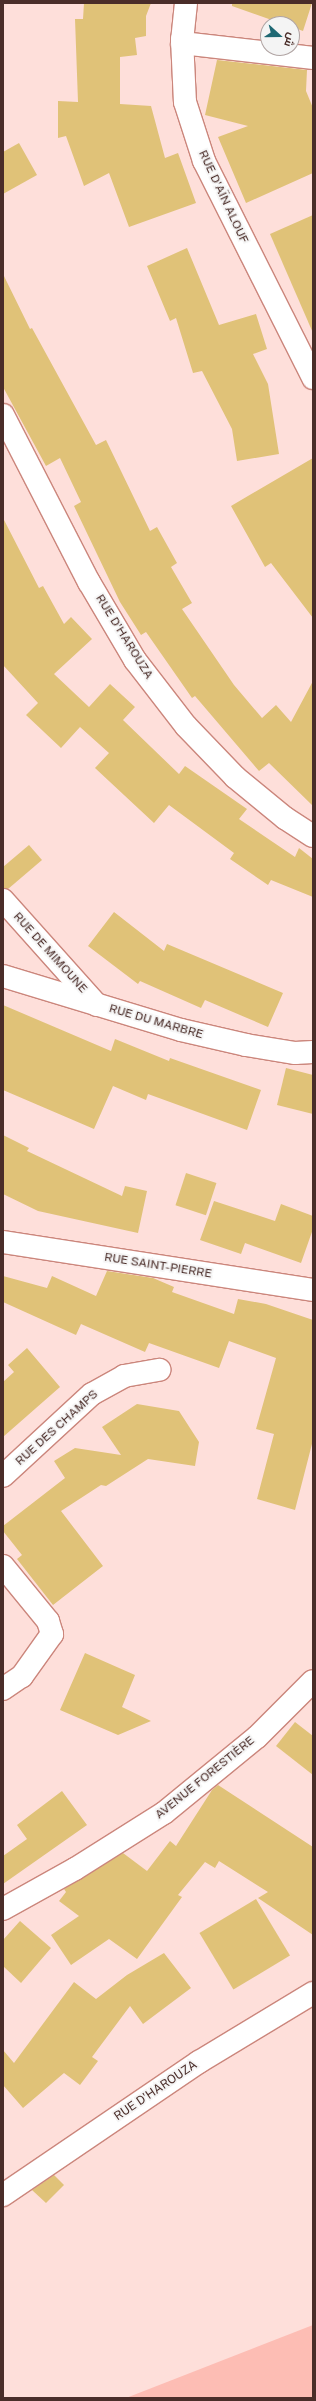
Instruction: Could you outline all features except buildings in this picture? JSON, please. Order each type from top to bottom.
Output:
[{"type":"street","name":"RUE D'AÏN ALOUF","points":[[186,3],[182,43],[185,102],[204,161],[313,378]]},
{"type":"street","points":[[182,43],[313,58]]},
{"type":"street","name":"RUE D'HAROUZA","points":[[3,415],[89,582],[135,660],[186,726],[235,777],[285,818],[313,836]]},
{"type":"street","name":"RUE DE MIMOUNE","points":[[3,900],[98,1006]]},
{"type":"street","name":"RUE DU MARBRE","points":[[3,976],[181,1030],[246,1045],[295,1053],[313,1052]]},
{"type":"street","name":"RUE SAINT-PIERRE","points":[[3,1242],[313,1290]]},
{"type":"street","name":"RUE DES CHAMPS","points":[[3,1476],[92,1394],[124,1376],[159,1370]]},
{"type":"street","points":[[3,1566],[48,1620],[52,1634],[22,1676],[3,1688]]},
{"type":"street","name":"AVENUE FORESTIÈRE","points":[[3,1909],[75,1869],[164,1813],[257,1737],[313,1681]]},
{"type":"street","name":"RUE D'HAROUZA","points":[[3,2194],[199,2062],[313,1993]]},
{"type":"shaded area","points":[[313,2325],[313,2398],[126,2398]]}]
